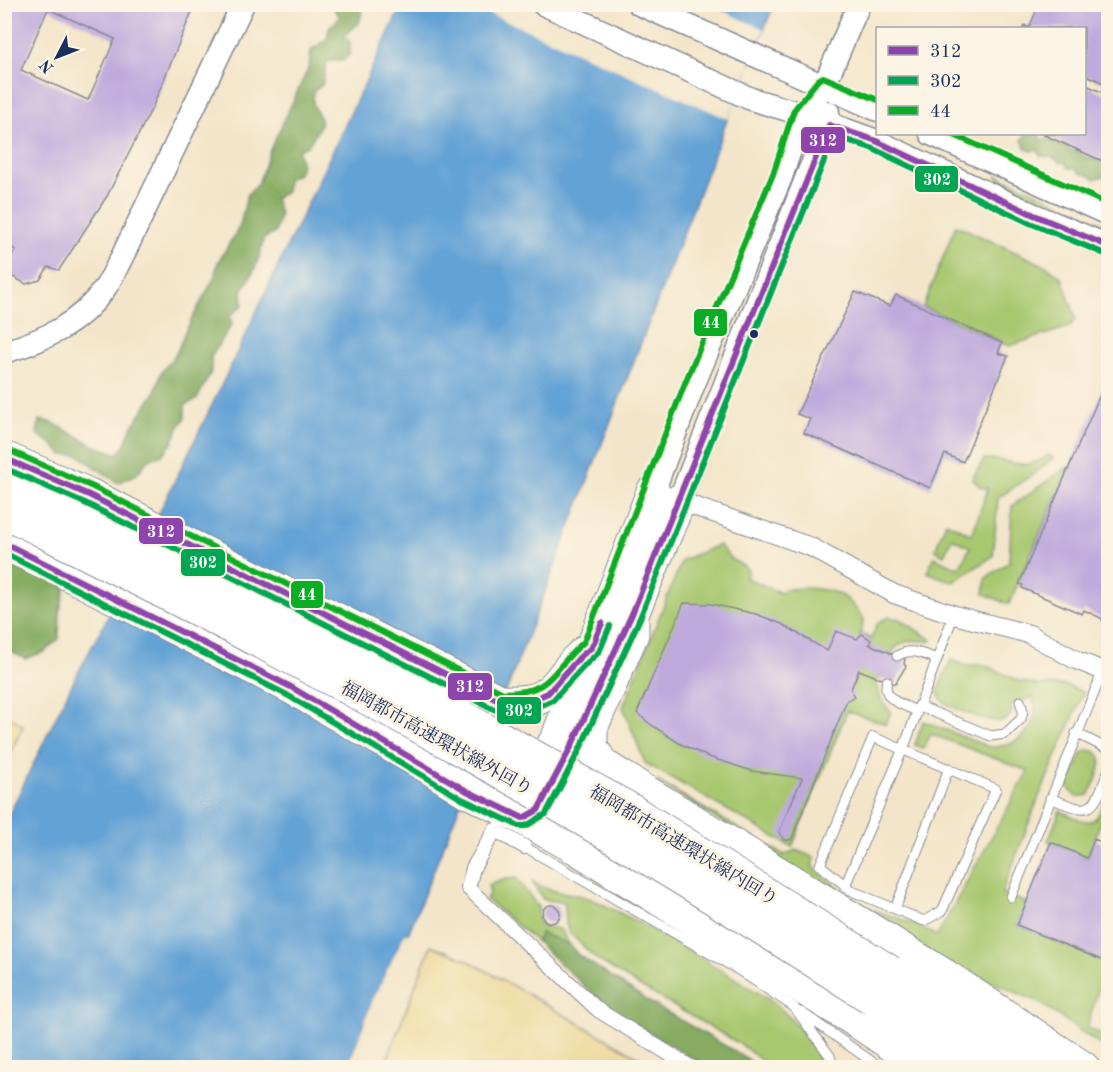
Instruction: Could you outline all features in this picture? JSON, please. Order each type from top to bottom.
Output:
[{"type":"highway","points":[[4,458],[89,495],[501,702],[517,703],[538,699],[559,684],[580,655],[592,647]]},
{"type":"highway","name":"福岡都市高速環状線内回り","points":[[4,479],[270,612],[627,808],[882,985],[1031,1068]]},
{"type":"highway","points":[[524,832],[571,747],[632,614],[666,496]]},
{"type":"highway","points":[[524,832],[522,803],[558,737],[592,647],[666,496]]},
{"type":"highway","name":"福岡都市高速環状線外回り","points":[[4,511],[261,640],[480,760],[683,879],[882,985],[977,1068]]},
{"type":"highway","points":[[14,549],[291,687],[420,762],[524,832],[577,848],[860,1023],[927,1068]]},
{"type":"highway","points":[[632,614],[632,634],[591,728],[591,747],[602,765],[945,976],[1083,1068]]},
{"type":"highway","points":[[945,976],[1014,1005],[1108,1068]]},
{"type":"street","points":[[4,352],[36,343],[63,328],[87,310],[105,288],[243,4]]},
{"type":"street","points":[[543,4],[751,99],[802,114],[874,140],[1108,246]]},
{"type":"street","points":[[639,4],[876,109]]},
{"type":"street","points":[[666,496],[693,386],[781,177],[802,114],[825,86],[859,4]]},
{"type":"street","points":[[666,496],[829,124],[825,86]]},
{"type":"street","points":[[933,135],[1108,214]]},
{"type":"street","points":[[666,496],[811,547],[894,594],[954,615],[1029,634],[1076,660],[1106,672]]},
{"type":"street","points":[[524,832],[495,830],[473,868],[468,888],[598,1010],[692,1068]]},
{"type":"lane","points":[[845,886],[903,748],[954,615]]},
{"type":"lane","points":[[897,656],[904,651],[913,651],[936,659]]},
{"type":"lane","points":[[1011,897],[1076,733],[1106,672]]},
{"type":"lane","points":[[887,681],[888,694],[893,701],[991,736],[1005,734],[1021,719],[1023,711],[1020,701]]},
{"type":"lane","points":[[1076,733],[1108,749]]},
{"type":"lane","points":[[873,737],[903,748],[996,789],[942,911],[924,921],[852,891],[820,865],[873,737]]},
{"type":"lane","points":[[894,909],[949,768]]},
{"type":"lane","points":[[1050,798],[1079,810],[1088,809],[1097,801],[1108,772]]},
{"type":"lane","points":[[524,832],[737,969],[881,1068]]},
{"type":"lane","points":[[794,1007],[830,1056],[833,1068]]},
{"type":"green space","points":[[335,5],[364,5],[359,23],[344,36],[350,42],[350,54],[343,61],[327,61],[322,85],[314,91],[313,97],[313,104],[320,119],[319,127],[308,146],[298,150],[302,165],[297,175],[288,178],[286,191],[275,199],[280,214],[275,233],[263,239],[256,266],[242,290],[243,305],[230,316],[232,324],[211,357],[211,372],[197,399],[185,405],[185,418],[173,442],[162,455],[148,460],[137,474],[118,483],[78,455],[62,455],[53,445],[37,434],[39,420],[53,423],[93,445],[118,454],[125,444],[130,430],[155,392],[161,373],[177,352],[214,278],[218,262],[240,226],[247,195],[258,184],[270,150],[309,67],[311,50],[327,39],[329,28],[340,17],[333,8]]},
{"type":"green space","points":[[1025,135],[1040,135],[1042,140],[1048,138],[1056,145],[1067,146],[1070,151],[1076,150],[1084,156],[1103,162],[1106,168],[1108,162],[1108,183],[1104,176],[1095,179],[1080,173],[1077,169],[1068,168],[1065,162],[1060,163],[1052,157],[1041,156],[1037,150],[1026,149],[1022,140]]},
{"type":"green space","points":[[998,175],[1108,226],[1108,235],[1037,203],[997,178]]},
{"type":"green space","points":[[956,225],[1048,267],[1062,278],[1076,319],[1069,327],[1009,346],[923,307]]},
{"type":"green space","points":[[1049,455],[1053,458],[1038,471],[998,498],[993,556],[953,582],[927,572],[934,557],[959,568],[970,547],[952,538],[944,555],[935,550],[946,522],[972,535],[988,488],[982,488],[972,479],[984,459],[1031,464]]},
{"type":"green space","points":[[1069,467],[1009,604],[984,594],[986,578],[1009,562],[1012,506]]},
{"type":"green space","points":[[719,545],[731,559],[745,567],[748,571],[746,578],[781,593],[785,589],[809,588],[842,595],[864,619],[860,635],[871,639],[878,622],[889,617],[899,619],[932,640],[902,643],[892,651],[884,665],[879,678],[878,690],[891,712],[886,724],[847,711],[792,847],[645,763],[623,707],[682,560]]},
{"type":"green space","points":[[4,557],[66,584],[60,611],[59,639],[44,652],[25,659],[5,648]]},
{"type":"green space","points":[[951,660],[968,666],[982,664],[1020,681],[1038,685],[1064,685],[1084,692],[1038,799],[1002,893],[1026,903],[1017,925],[1106,962],[1087,1028],[1108,1037],[1108,1050],[1037,1001],[932,957],[657,781],[784,855],[796,850],[815,858],[812,866],[857,902],[870,909],[913,923],[937,936],[1028,771],[931,734],[924,748],[915,745],[923,721],[989,747],[1000,746],[1018,740],[1025,734],[1031,726],[1035,708],[1033,697],[1010,705],[1012,712],[1007,719],[997,721],[973,715],[945,703],[937,691]]},
{"type":"green space","points":[[1087,750],[1099,755],[1100,768],[1089,795],[1076,797],[1067,786],[1082,754]]},
{"type":"green space","points":[[1108,793],[1108,803],[1087,858],[1048,841],[1060,811],[1092,821],[1099,813]]},
{"type":"green space","points":[[516,878],[538,907],[540,926],[560,929],[570,945],[541,933],[537,942],[486,899],[490,892],[488,885]]},
{"type":"green space","points":[[531,880],[554,891],[588,898],[619,912],[686,949],[773,1002],[802,1032],[814,1048],[823,1067],[770,1067],[740,1044],[634,983],[595,958],[568,931],[565,903],[543,899]]},
{"type":"green space","points":[[541,933],[570,945],[578,955],[649,1002],[748,1059],[756,1067],[707,1067],[609,1009],[537,942]]},
{"type":"sand","points":[[5,713],[23,726],[5,764]]},
{"type":"sand","points":[[431,945],[467,960],[656,1067],[384,1067]]},
{"type":"water","points":[[402,5],[774,5],[733,105],[471,782],[408,934],[405,933],[373,999],[348,1067],[5,1067],[4,825],[213,403]]},
{"type":"pier","points":[[470,5],[709,5],[764,29],[728,119]]},
{"type":"pier","points":[[405,933],[411,935],[407,937],[376,1001],[351,1068],[348,1067],[373,999]]},
{"type":"building","points":[[4,4],[195,4],[153,106],[107,196],[59,270],[48,267],[40,280],[26,284],[13,277],[9,270],[11,256],[16,250],[8,245],[4,250]],"holes":[[[48,9],[115,39],[88,100],[21,70]]]},
{"type":"building","points":[[1033,4],[1108,4],[1108,13],[1103,24],[1108,27],[1108,85],[1086,75],[1086,27],[1029,27],[1038,7]]},
{"type":"building","points":[[1086,85],[1108,95],[1107,163],[1044,135],[1086,135]]},
{"type":"building","points":[[855,292],[890,306],[896,295],[1002,343],[998,353],[1008,356],[963,462],[945,454],[930,488],[804,433],[810,419],[797,414]]},
{"type":"building","points":[[1108,376],[1108,625],[1105,626],[1101,618],[1084,610],[1082,614],[1022,588],[1023,585],[1019,584]]},
{"type":"building","points":[[684,603],[711,604],[756,614],[782,624],[827,651],[836,631],[857,639],[862,634],[871,640],[869,644],[905,659],[906,666],[895,684],[859,670],[851,689],[855,697],[847,700],[792,838],[789,840],[784,840],[779,832],[802,778],[752,771],[706,756],[679,743],[637,713]]},
{"type":"building","points":[[1094,839],[1108,845],[1102,863],[1108,866],[1108,956],[1106,962],[1017,925],[1051,842],[1087,858]]},
{"type":"building","points":[[551,905],[557,908],[560,914],[557,920],[551,923],[545,920],[542,914],[545,908]]},
{"type":"transit line","name":"44","points":[[8,450],[93,487],[503,693],[533,689],[550,678],[584,642],[685,383],[773,174],[794,110],[823,77],[876,99]]},
{"type":"transit line","name":"312","points":[[4,543],[291,687],[467,791],[523,818],[538,810],[571,747],[632,614],[829,125],[874,140],[1034,215],[1108,246]]},
{"type":"transit line","name":"44","points":[[954,135],[1108,204]]},
{"type":"transit line","name":"302","points":[[4,553],[287,695],[462,799],[519,826],[526,826],[546,814],[579,751],[640,618],[834,136],[871,148],[1030,223],[1105,254]]},
{"type":"transit line","name":"312","points":[[4,458],[89,495],[501,702],[530,701],[548,693],[592,647],[602,623]]},
{"type":"transit line","name":"302","points":[[4,468],[85,503],[498,711],[531,710],[553,700],[599,652],[610,626]]}]
